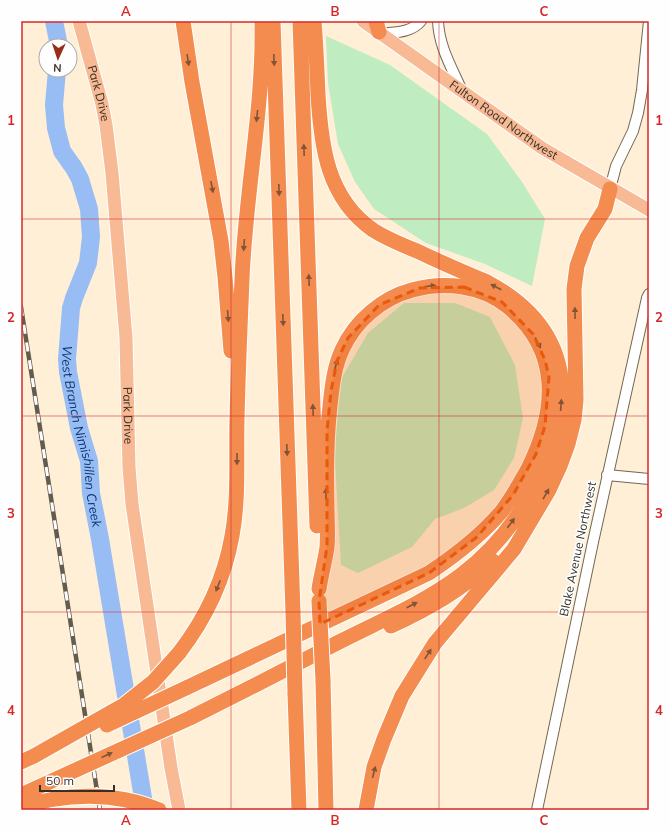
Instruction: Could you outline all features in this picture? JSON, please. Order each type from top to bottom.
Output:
[{"type":"highway","points":[[183,21],[194,97],[221,241],[237,420]]},
{"type":"highway","points":[[28,759],[124,705],[153,682],[179,654],[194,633],[204,616],[221,578],[232,536],[235,507],[242,278],[258,105],[262,21]]},
{"type":"highway","points":[[273,21],[299,810]]},
{"type":"highway","points":[[309,22],[319,595],[323,680],[326,810]]},
{"type":"highway","points":[[21,795],[190,718],[435,592],[461,575],[475,563],[507,530],[533,492],[545,466],[556,436],[560,416],[562,391],[557,359],[546,335],[538,322],[524,307],[503,290],[381,235],[355,215],[345,202],[331,176],[323,147],[309,22]]},
{"type":"highway","points":[[366,810],[374,767],[402,696],[436,643],[514,549],[549,490],[560,466],[568,444],[574,420],[576,400],[574,289],[576,271],[582,250],[587,238],[604,209],[610,189]]},
{"type":"highway","points":[[28,759],[98,729],[429,573],[466,547],[487,527],[502,510],[521,482],[536,454],[545,426],[550,398],[549,377],[540,346],[521,319],[502,302],[479,291],[449,285],[434,285],[406,291],[379,305],[367,315],[348,338],[337,361],[331,391],[327,431],[327,546],[319,595]]},
{"type":"highway","points":[[240,693],[374,634],[440,602],[477,576],[494,561],[529,523]]},
{"type":"highway","points":[[21,808],[54,799],[92,796],[124,800],[159,810]]},
{"type":"main road","name":"Park Drive","points":[[79,21],[102,104],[112,173],[126,338],[129,467],[132,504],[179,810]]},
{"type":"main road","name":"Fulton Road Northwest","points":[[363,21],[379,29],[542,148],[610,189],[649,210]]},
{"type":"street","points":[[379,29],[408,30],[416,26],[421,21]]},
{"type":"street","points":[[438,21],[442,50],[462,91]]},
{"type":"street","points":[[610,189],[616,166],[633,131],[638,113],[642,90],[649,21]]},
{"type":"street","name":"Blake Avenue Northwest","points":[[537,810],[607,475],[649,294]]},
{"type":"street","points":[[607,475],[649,479]]},
{"type":"highlighted area","points":[[464,287],[502,302],[533,334],[545,360],[549,377],[545,426],[536,454],[513,495],[477,537],[429,573],[320,624],[319,601],[327,546],[327,431],[331,391],[337,361],[348,338],[379,305],[420,288]]},
{"type":"green space","points":[[326,36],[390,65],[487,134],[522,182],[545,219],[532,286],[485,264],[426,243],[374,209],[355,182],[338,144],[328,83]]},
{"type":"green space","points":[[404,303],[455,303],[490,317],[515,365],[523,418],[514,458],[494,490],[464,508],[435,519],[412,547],[358,573],[341,565],[333,427],[341,379],[368,333]]},
{"type":"waterway","name":"West Branch Nimishillen Creek","points":[[54,21],[57,38]]},
{"type":"waterway","name":"West Branch Nimishillen Creek","points":[[56,78],[54,105],[56,128],[62,151],[80,179],[89,209],[91,237],[88,263],[71,308],[67,359],[68,372],[79,428],[89,461],[91,493],[145,810]]},
{"type":"railway","points":[[21,307],[100,810]]}]
